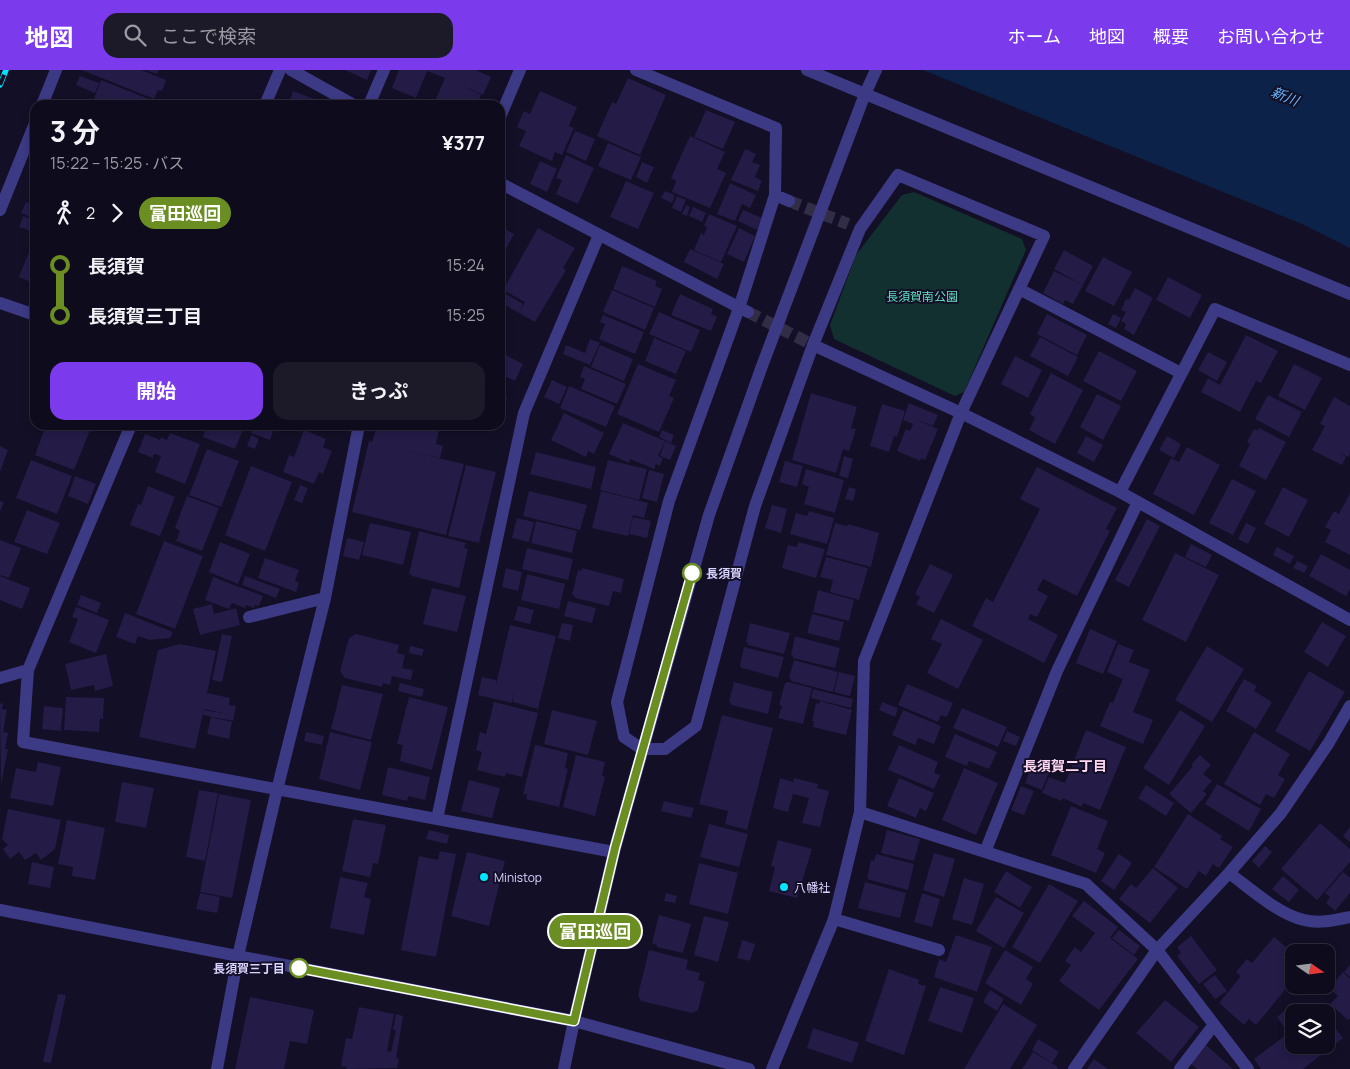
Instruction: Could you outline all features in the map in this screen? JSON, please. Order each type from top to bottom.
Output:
[{"type":"street","points":[[44,100],[56,70]]},
{"type":"street","points":[[267,100],[280,70]]},
{"type":"street","points":[[291,70],[345,100]]},
{"type":"street","points":[[371,100],[384,70]]},
{"type":"street","points":[[505,106],[520,70]]},
{"type":"street","points":[[636,70],[776,128],[776,195],[744,310],[669,501],[617,702],[624,737],[642,749],[665,749],[696,726],[755,506],[854,227],[898,175],[1044,236],[962,413],[864,661],[860,812],[834,919],[772,1069]]},
{"type":"street","points":[[807,70],[868,89],[1350,294]]},
{"type":"street","points":[[564,1069],[614,852],[709,515],[765,357],[876,70]]},
{"type":"street","points":[[0,210],[30,135]]},
{"type":"street","points":[[505,186],[744,310]]},
{"type":"street","points":[[776,195],[789,201]]},
{"type":"street","points":[[437,820],[524,413],[599,236]]},
{"type":"street","points":[[1019,289],[1182,373]]},
{"type":"street","points":[[0,303],[30,313]]},
{"type":"street","points":[[1120,492],[1215,309],[1350,365]]},
{"type":"street","points":[[813,345],[962,413],[1120,492],[1350,620]]},
{"type":"street","points":[[129,430],[28,670],[23,742],[614,852]]},
{"type":"street","points":[[217,1069],[238,956],[325,598],[354,430]]},
{"type":"street","points":[[985,852],[1057,671],[1138,502]]},
{"type":"street","points":[[249,617],[325,598]]},
{"type":"street","points":[[0,678],[28,670]]},
{"type":"street","points":[[1074,1069],[1156,950],[1229,874],[1281,813],[1328,744],[1350,706]]},
{"type":"street","points":[[860,812],[1086,884],[1156,950],[1248,1069]]},
{"type":"street","points":[[1229,874],[1281,910],[1304,920],[1332,921],[1350,917]]},
{"type":"street","points":[[0,910],[574,1021],[749,1069]]},
{"type":"street","points":[[834,919],[939,950]]},
{"type":"street","points":[[1180,1069],[1213,1026]]},
{"type":"green space","name":"長須賀南公園","points":[[914,192],[1022,239],[1026,250],[964,392],[955,396],[834,339],[830,325],[856,255],[902,195]]},
{"type":"water","name":"新川","points":[[923,70],[1350,70],[1350,248],[1302,224]]},
{"type":"building","points":[[82,70],[141,70],[166,80],[162,91],[158,90],[154,99]]},
{"type":"building","points":[[146,70],[159,70],[157,74]]},
{"type":"building","points":[[345,70],[371,70],[367,80]]},
{"type":"building","points":[[399,70],[476,70],[491,77],[483,95],[460,85],[481,95],[478,100],[435,100],[445,78],[427,71],[416,98],[392,88]]},
{"type":"building","points":[[80,76],[99,83],[95,93],[76,85]]},
{"type":"building","points":[[628,78],[666,95],[640,155],[597,136],[612,102],[616,104]]},
{"type":"building","points":[[101,80],[151,100],[93,100]]},
{"type":"building","points":[[293,91],[317,100],[290,100]]},
{"type":"building","points":[[540,91],[577,107],[569,126],[574,128],[562,155],[555,152],[552,161],[519,146],[526,131],[517,127],[524,111],[530,114]]},
{"type":"building","points":[[706,110],[735,122],[723,149],[694,137]]},
{"type":"building","points":[[575,131],[595,139],[586,161],[566,152]]},
{"type":"building","points":[[690,136],[725,152],[717,169],[726,173],[710,208],[672,192],[676,181],[671,178]]},
{"type":"building","points":[[608,143],[641,157],[631,180],[598,166]]},
{"type":"building","points":[[745,149],[756,154],[752,162],[760,165],[755,177],[762,181],[758,191],[731,180]]},
{"type":"building","points":[[566,155],[594,168],[578,204],[556,194],[562,180],[556,178]]},
{"type":"building","points":[[540,161],[557,169],[547,192],[530,184]]},
{"type":"building","points":[[642,162],[654,167],[647,183],[636,177]]},
{"type":"building","points":[[626,181],[654,193],[638,229],[610,217]]},
{"type":"building","points":[[730,183],[756,195],[750,208],[742,204],[735,221],[717,214]]},
{"type":"building","points":[[665,191],[675,195],[672,203],[661,198]]},
{"type":"building","points":[[677,196],[686,200],[681,212],[672,208]]},
{"type":"building","points":[[26,202],[30,204],[30,217],[21,213]]},
{"type":"building","points":[[686,205],[690,207],[687,216],[682,214]]},
{"type":"building","points":[[693,207],[706,213],[702,222],[689,216]]},
{"type":"building","points":[[743,210],[762,218],[757,230],[738,221]]},
{"type":"building","points":[[709,214],[737,226],[721,262],[694,250],[701,233],[704,235],[707,227],[704,226]]},
{"type":"building","points":[[23,216],[30,219],[30,231],[19,227]]},
{"type":"building","points":[[538,228],[575,248],[563,268],[566,270],[535,322],[519,313],[525,302],[505,291],[505,286]]},
{"type":"building","points":[[739,228],[755,236],[744,262],[727,254]]},
{"type":"building","points":[[505,229],[514,234],[505,251]]},
{"type":"building","points":[[30,249],[30,282],[19,277]]},
{"type":"building","points":[[690,249],[724,264],[717,279],[684,262]]},
{"type":"building","points":[[1064,250],[1093,266],[1083,285],[1054,269]]},
{"type":"building","points":[[1103,257],[1132,272],[1114,306],[1085,291]]},
{"type":"building","points":[[622,266],[657,281],[655,286],[662,289],[655,307],[613,289]]},
{"type":"building","points":[[1054,271],[1083,285],[1073,304],[1065,300],[1063,304],[1043,293]]},
{"type":"building","points":[[1168,277],[1202,295],[1190,318],[1156,300]]},
{"type":"building","points":[[1135,288],[1153,298],[1134,335],[1124,329],[1126,324],[1121,321],[1126,312],[1121,310],[1126,299],[1129,300]]},
{"type":"building","points":[[612,290],[654,308],[645,330],[603,312]]},
{"type":"building","points":[[505,294],[523,304],[519,313],[505,305]]},
{"type":"building","points":[[680,294],[713,309],[711,314],[717,317],[711,331],[671,315]]},
{"type":"building","points":[[659,312],[700,330],[691,352],[649,334]]},
{"type":"building","points":[[1047,314],[1087,335],[1077,355],[1037,334]]},
{"type":"building","points":[[1113,314],[1121,318],[1116,328],[1108,324]]},
{"type":"building","points":[[603,315],[644,332],[635,354],[599,339],[605,324],[600,322]]},
{"type":"building","points":[[1246,335],[1278,351],[1261,383],[1256,381],[1240,412],[1201,392],[1208,378],[1220,385]]},
{"type":"building","points":[[1040,337],[1078,357],[1068,376],[1030,356]]},
{"type":"building","points":[[654,338],[686,351],[676,374],[645,361]]},
{"type":"building","points":[[590,339],[600,343],[590,365],[563,354],[566,345],[585,353]]},
{"type":"building","points":[[600,345],[633,359],[624,381],[591,367]]},
{"type":"building","points":[[1099,351],[1137,371],[1121,401],[1083,381]]},
{"type":"building","points":[[1208,352],[1227,362],[1217,381],[1198,370]]},
{"type":"building","points":[[505,355],[523,364],[515,381],[505,376]]},
{"type":"building","points":[[1015,356],[1042,370],[1028,398],[1001,384]]},
{"type":"building","points":[[638,364],[676,380],[669,396],[674,398],[659,432],[617,414]]},
{"type":"building","points":[[1294,364],[1322,378],[1305,410],[1278,396]]},
{"type":"building","points":[[584,366],[626,384],[617,404],[581,389],[585,379],[580,377]]},
{"type":"building","points":[[1051,373],[1083,390],[1055,444],[1029,430],[1035,418],[1030,414]]},
{"type":"building","points":[[552,380],[567,387],[559,404],[544,397]]},
{"type":"building","points":[[569,386],[615,406],[606,427],[560,408]]},
{"type":"building","points":[[811,393],[857,407],[851,428],[856,429],[849,451],[843,449],[836,473],[792,460]]},
{"type":"building","points":[[1097,394],[1121,406],[1103,440],[1080,427]]},
{"type":"building","points":[[1268,395],[1302,412],[1289,437],[1255,419]]},
{"type":"building","points":[[1334,397],[1350,406],[1350,454],[1348,457],[1339,452],[1346,457],[1342,465],[1312,450],[1325,426],[1320,424]]},
{"type":"building","points":[[909,403],[938,415],[933,426],[914,419],[938,429],[925,460],[921,458],[920,461],[897,451],[906,429],[910,431],[913,424],[903,420]]},
{"type":"building","points":[[882,404],[905,411],[897,437],[894,436],[889,452],[870,446]]},
{"type":"building","points":[[564,413],[604,433],[594,454],[588,451],[586,457],[551,440]]},
{"type":"building","points":[[623,423],[665,441],[658,456],[663,458],[660,466],[656,464],[654,469],[630,459],[629,463],[609,454]]},
{"type":"building","points":[[1259,428],[1286,442],[1266,480],[1239,466],[1250,444],[1247,442],[1254,429],[1257,431]]},
{"type":"building","points":[[44,430],[90,430],[74,470],[35,455]]},
{"type":"building","points":[[205,430],[243,430],[235,449],[203,437]]},
{"type":"building","points":[[252,430],[273,430],[270,440],[251,433]]},
{"type":"building","points":[[304,430],[326,439],[323,447],[332,451],[323,474],[319,472],[314,484],[283,472],[289,455],[294,457]]},
{"type":"building","points":[[376,430],[439,430],[436,444],[443,446],[440,458],[408,451],[464,464],[446,535],[352,512],[369,441],[372,442]]},
{"type":"building","points":[[662,430],[674,435],[671,443],[659,437]]},
{"type":"building","points":[[170,433],[200,444],[185,484],[155,472],[161,456],[154,454],[153,458],[138,452],[145,434],[160,440],[161,437],[167,440]]},
{"type":"building","points":[[251,435],[259,439],[255,449],[247,446]]},
{"type":"building","points":[[1086,436],[1103,445],[1094,462],[1077,453]]},
{"type":"building","points":[[1167,436],[1181,444],[1174,458],[1159,450]]},
{"type":"building","points":[[665,441],[676,446],[670,460],[660,456]]},
{"type":"building","points":[[0,446],[8,450],[0,472]]},
{"type":"building","points":[[1187,447],[1220,465],[1194,515],[1153,494],[1171,458],[1179,462]]},
{"type":"building","points":[[207,449],[239,461],[221,507],[189,495]]},
{"type":"building","points":[[536,452],[596,467],[591,489],[530,474]]},
{"type":"building","points":[[844,456],[853,459],[848,478],[839,476]]},
{"type":"building","points":[[31,460],[72,476],[57,514],[16,498]]},
{"type":"building","points":[[608,460],[647,469],[639,500],[600,490]]},
{"type":"building","points":[[785,461],[803,466],[797,487],[779,482]]},
{"type":"building","points":[[466,465],[496,472],[479,543],[448,536]]},
{"type":"building","points":[[251,466],[292,482],[265,551],[225,535]]},
{"type":"building","points":[[1037,467],[1117,508],[1106,529],[1110,531],[1077,596],[1043,579],[1037,590],[1048,596],[1037,617],[1030,614],[1028,619],[1058,635],[1044,663],[972,626],[986,598],[993,602],[1040,509],[1020,499]]},
{"type":"building","points":[[806,469],[844,480],[835,513],[804,504],[809,487],[802,484]]},
{"type":"building","points":[[649,470],[664,474],[657,502],[642,498]]},
{"type":"building","points":[[75,476],[96,484],[88,504],[68,496]]},
{"type":"building","points":[[1232,479],[1256,491],[1233,535],[1209,523]]},
{"type":"building","points":[[300,485],[308,488],[302,503],[294,500]]},
{"type":"building","points":[[148,486],[175,497],[160,536],[130,525],[138,504],[141,505]]},
{"type":"building","points":[[849,487],[856,489],[853,501],[845,499]]},
{"type":"building","points":[[1283,487],[1308,500],[1289,537],[1264,524]]},
{"type":"building","points":[[529,491],[587,505],[580,530],[523,516]]},
{"type":"building","points":[[601,491],[648,503],[644,518],[633,515],[628,536],[592,528]]},
{"type":"building","points":[[1350,493],[1350,555],[1325,542],[1331,530],[1325,527],[1334,511],[1339,514]]},
{"type":"building","points":[[187,496],[219,508],[202,551],[176,541],[180,531],[175,528]]},
{"type":"building","points":[[0,501],[4,502],[0,512]]},
{"type":"building","points":[[772,505],[787,509],[781,533],[765,528]]},
{"type":"building","points":[[27,510],[60,523],[47,554],[14,542]]},
{"type":"building","points":[[809,511],[834,518],[827,544],[790,534],[796,513],[807,516]]},
{"type":"building","points":[[633,517],[651,521],[647,538],[629,534]]},
{"type":"building","points":[[517,518],[534,522],[529,542],[512,538]]},
{"type":"building","points":[[1147,519],[1160,526],[1129,587],[1115,580]]},
{"type":"building","points":[[536,521],[577,531],[572,553],[531,543]]},
{"type":"building","points":[[370,523],[411,532],[403,565],[362,555]]},
{"type":"building","points":[[835,523],[847,526],[848,524],[879,533],[871,567],[826,555]]},
{"type":"building","points":[[1246,523],[1256,528],[1248,544],[1238,539]]},
{"type":"building","points":[[419,531],[466,543],[464,548],[468,549],[459,588],[409,574]]},
{"type":"building","points":[[347,538],[364,542],[359,560],[343,556]]},
{"type":"building","points":[[0,540],[21,548],[9,578],[0,575]]},
{"type":"building","points":[[164,541],[203,556],[175,629],[136,614]]},
{"type":"building","points":[[220,542],[250,554],[238,584],[209,572]]},
{"type":"building","points":[[798,542],[825,549],[816,578],[782,568],[788,545],[797,547]]},
{"type":"building","points":[[1191,544],[1212,555],[1206,567],[1185,557]]},
{"type":"building","points":[[1277,547],[1294,556],[1290,564],[1273,555]]},
{"type":"building","points":[[527,548],[573,559],[568,580],[522,569]]},
{"type":"building","points":[[1175,553],[1219,575],[1186,642],[1142,620]]},
{"type":"building","points":[[1321,554],[1350,570],[1350,589],[1346,596],[1309,576]]},
{"type":"building","points":[[826,557],[868,568],[859,600],[830,592],[833,580],[820,577]]},
{"type":"building","points":[[265,558],[299,570],[295,581],[299,583],[296,592],[258,578]]},
{"type":"building","points":[[1297,561],[1308,566],[1304,573],[1293,568]]},
{"type":"building","points":[[930,564],[953,575],[934,613],[916,604],[920,597],[915,594]]},
{"type":"building","points":[[506,568],[522,572],[518,591],[502,587]]},
{"type":"building","points":[[582,568],[624,579],[621,593],[613,591],[609,606],[575,598],[572,595],[578,570],[581,571]]},
{"type":"building","points":[[527,574],[565,584],[559,609],[521,600]]},
{"type":"building","points":[[0,576],[30,588],[22,609],[0,600]]},
{"type":"building","points":[[245,576],[280,589],[276,598],[242,585]]},
{"type":"building","points":[[213,577],[263,596],[259,606],[255,605],[254,608],[246,605],[245,608],[232,603],[229,609],[205,600]]},
{"type":"building","points":[[432,588],[466,596],[457,632],[423,624]]},
{"type":"building","points":[[818,590],[854,600],[849,621],[813,612]]},
{"type":"building","points":[[81,595],[101,603],[97,613],[77,605]]},
{"type":"building","points":[[568,601],[596,608],[592,623],[564,616]]},
{"type":"building","points":[[212,604],[214,614],[236,608],[240,625],[200,635],[193,609]]},
{"type":"building","points":[[518,606],[534,610],[530,624],[514,620]]},
{"type":"building","points":[[76,607],[109,620],[96,653],[69,642],[78,619],[72,617]]},
{"type":"building","points":[[125,613],[173,632],[170,638],[150,640],[138,636],[135,644],[116,637]]},
{"type":"building","points":[[812,614],[844,622],[839,641],[807,633]]},
{"type":"building","points":[[941,619],[983,640],[958,689],[927,673],[942,644],[931,639]]},
{"type":"building","points":[[1322,622],[1346,636],[1328,667],[1304,652]]},
{"type":"building","points":[[562,623],[573,625],[570,641],[558,638]]},
{"type":"building","points":[[750,623],[790,633],[784,654],[748,645],[746,642]]},
{"type":"building","points":[[510,625],[556,636],[538,709],[513,702],[514,691],[512,703],[478,695],[482,677],[496,680],[496,684]]},
{"type":"building","points":[[1090,629],[1117,641],[1103,674],[1076,663]]},
{"type":"building","points":[[222,634],[232,636],[222,682],[212,680]]},
{"type":"building","points":[[356,634],[399,645],[397,653],[405,655],[402,668],[413,670],[411,680],[392,676],[390,685],[383,683],[382,687],[345,678],[340,671],[349,638]]},
{"type":"building","points":[[795,637],[840,648],[835,668],[793,658],[791,655]]},
{"type":"building","points":[[180,644],[216,651],[207,693],[230,698],[229,705],[236,706],[233,721],[203,715],[204,710],[228,714],[204,709],[195,749],[139,737],[158,650]]},
{"type":"building","points":[[1118,644],[1134,650],[1129,662],[1150,670],[1133,712],[1153,720],[1143,744],[1100,726],[1110,702],[1113,703],[1127,668],[1122,679],[1107,672]]},
{"type":"building","points":[[410,646],[424,649],[422,656],[409,653]]},
{"type":"building","points":[[1207,646],[1244,669],[1212,722],[1175,700]]},
{"type":"building","points":[[744,647],[784,657],[778,678],[742,668],[740,666]]},
{"type":"building","points":[[106,654],[113,686],[95,691],[94,685],[71,690],[65,664]]},
{"type":"building","points":[[794,660],[838,672],[833,692],[791,681],[789,678]]},
{"type":"building","points":[[1309,671],[1345,692],[1310,751],[1275,731]]},
{"type":"building","points":[[839,672],[855,676],[850,696],[834,692]]},
{"type":"building","points":[[1244,679],[1257,686],[1254,691],[1272,702],[1256,729],[1226,711]]},
{"type":"building","points":[[734,682],[773,692],[768,714],[731,705],[729,702]]},
{"type":"building","points":[[788,682],[812,688],[803,724],[778,718],[782,706],[779,705],[785,683]]},
{"type":"building","points":[[400,683],[424,689],[422,697],[398,691]]},
{"type":"building","points":[[907,684],[953,703],[947,717],[941,715],[938,722],[898,705]]},
{"type":"building","points":[[342,685],[383,694],[371,740],[331,729]]},
{"type":"building","points":[[813,689],[853,699],[851,708],[811,698]]},
{"type":"building","points":[[66,697],[104,698],[103,719],[100,719],[99,732],[64,730]]},
{"type":"building","points":[[409,697],[448,707],[432,770],[400,761],[403,745],[397,744]]},
{"type":"building","points":[[820,701],[852,710],[846,735],[813,727],[814,721],[812,721],[816,703],[819,704]]},
{"type":"building","points":[[494,702],[538,713],[522,777],[506,773],[505,777],[477,770],[482,752],[476,750],[480,732],[486,734]]},
{"type":"building","points":[[882,702],[898,708],[895,717],[879,710]]},
{"type":"building","points":[[0,703],[3,704],[2,709],[7,710],[3,732],[8,733],[5,749],[8,749],[1,785]]},
{"type":"building","points":[[44,706],[63,708],[61,731],[42,729]]},
{"type":"building","points":[[962,708],[1007,727],[998,747],[953,728]]},
{"type":"building","points":[[552,710],[597,721],[588,755],[544,744]]},
{"type":"building","points":[[903,710],[941,726],[934,744],[918,738],[915,745],[892,735]]},
{"type":"building","points":[[1180,710],[1205,726],[1169,785],[1143,768]]},
{"type":"building","points":[[722,715],[773,728],[747,830],[725,824],[728,811],[699,804]]},
{"type":"building","points":[[211,717],[232,722],[229,739],[207,734]]},
{"type":"building","points":[[1086,730],[1126,747],[1100,810],[1083,803],[1082,807],[1063,798],[1062,801],[1042,793],[1049,777],[1065,783]]},
{"type":"building","points":[[1007,731],[1020,737],[1016,746],[1003,741]]},
{"type":"building","points":[[306,732],[324,736],[322,745],[304,741]]},
{"type":"building","points":[[330,732],[372,742],[360,790],[319,779]]},
{"type":"building","points":[[1254,732],[1290,754],[1278,775],[1285,779],[1274,798],[1266,794],[1260,805],[1224,784]]},
{"type":"building","points":[[955,734],[997,752],[989,769],[969,761],[967,766],[945,757]]},
{"type":"building","points":[[535,745],[568,753],[565,768],[568,769],[559,807],[526,799],[527,794],[523,794]]},
{"type":"building","points":[[899,745],[938,762],[934,773],[940,775],[934,789],[888,770]]},
{"type":"building","points":[[576,755],[605,762],[602,776],[605,777],[595,816],[563,807]]},
{"type":"building","points":[[1200,755],[1211,765],[1203,774],[1212,781],[1203,791],[1207,794],[1191,813],[1169,794]]},
{"type":"building","points":[[38,762],[61,767],[53,806],[10,798],[16,768],[36,772]]},
{"type":"building","points":[[1033,763],[1050,770],[1042,790],[1025,783]]},
{"type":"building","points":[[388,767],[430,777],[425,800],[408,796],[407,801],[382,795]]},
{"type":"building","points":[[964,768],[998,783],[976,835],[942,820]]},
{"type":"building","points":[[780,778],[793,782],[794,778],[818,784],[817,788],[829,791],[820,827],[802,823],[809,798],[793,794],[788,812],[773,808]]},
{"type":"building","points":[[899,778],[934,793],[926,811],[920,808],[916,818],[887,806]]},
{"type":"building","points":[[469,780],[500,788],[492,818],[461,811]]},
{"type":"building","points":[[122,782],[154,788],[146,828],[115,822]]},
{"type":"building","points":[[1217,784],[1261,809],[1249,831],[1205,804]]},
{"type":"building","points":[[1146,785],[1174,803],[1166,816],[1138,798]]},
{"type":"building","points":[[1021,786],[1034,791],[1024,815],[1011,810]]},
{"type":"building","points":[[199,790],[218,793],[205,861],[186,857]]},
{"type":"building","points":[[219,794],[251,800],[232,898],[200,892]]},
{"type":"building","points":[[664,801],[694,808],[691,818],[661,811]]},
{"type":"building","points":[[1071,806],[1108,821],[1097,849],[1105,853],[1096,873],[1051,855]]},
{"type":"building","points":[[8,809],[61,820],[55,849],[41,860],[36,853],[25,860],[19,852],[10,859],[3,849],[8,845],[2,839]]},
{"type":"building","points":[[1188,814],[1222,836],[1220,839],[1233,847],[1219,868],[1213,864],[1206,876],[1199,871],[1187,889],[1154,867]]},
{"type":"building","points":[[353,819],[386,825],[378,864],[373,863],[370,877],[342,871]]},
{"type":"building","points":[[67,820],[105,828],[95,880],[72,876],[73,867],[58,864]]},
{"type":"building","points":[[1320,823],[1350,849],[1350,862],[1317,900],[1281,869]]},
{"type":"building","points":[[709,824],[748,834],[739,867],[700,857]]},
{"type":"building","points":[[1350,827],[1350,842],[1343,836]]},
{"type":"building","points":[[429,830],[449,835],[447,844],[426,839]]},
{"type":"building","points":[[887,830],[920,839],[914,861],[881,853]]},
{"type":"building","points":[[778,840],[812,849],[797,898],[769,891],[775,867],[771,866]]},
{"type":"building","points":[[1265,846],[1272,852],[1259,868],[1252,861]]},
{"type":"building","points":[[440,851],[456,854],[436,957],[401,950],[419,856],[438,860]]},
{"type":"building","points":[[467,852],[505,861],[489,926],[451,916]]},
{"type":"building","points":[[934,853],[955,859],[944,897],[923,890]]},
{"type":"building","points":[[876,854],[914,864],[908,890],[867,879],[871,860],[874,861]]},
{"type":"building","points":[[1119,854],[1132,863],[1114,890],[1101,881]]},
{"type":"building","points":[[32,862],[54,867],[50,888],[28,884]]},
{"type":"building","points":[[699,863],[738,873],[728,914],[689,904]]},
{"type":"building","points":[[1153,868],[1178,888],[1150,923],[1119,899],[1131,884],[1136,888]]},
{"type":"building","points":[[1006,871],[1032,887],[1020,908],[994,892]]},
{"type":"building","points":[[1343,872],[1350,878],[1350,893],[1335,911],[1326,903],[1330,897],[1325,893]]},
{"type":"building","points":[[1283,876],[1299,890],[1289,902],[1272,889]]},
{"type":"building","points":[[340,877],[368,883],[364,897],[371,899],[364,935],[330,928]]},
{"type":"building","points":[[964,878],[984,884],[972,925],[952,919]]},
{"type":"building","points":[[865,882],[906,893],[900,918],[858,908]]},
{"type":"building","points":[[1049,884],[1078,901],[1040,963],[1012,947]]},
{"type":"building","points":[[200,893],[220,897],[217,913],[196,909]]},
{"type":"building","points":[[666,893],[677,896],[675,903],[664,901]]},
{"type":"building","points":[[922,893],[940,899],[932,927],[914,922]]},
{"type":"building","points":[[996,897],[1024,913],[1004,948],[976,931]]},
{"type":"building","points":[[1084,901],[1118,927],[1110,938],[1138,959],[1099,1010],[1059,981],[1071,965],[1065,961],[1075,947],[1081,952],[1095,933],[1072,916]]},
{"type":"building","points":[[659,915],[691,924],[683,953],[657,947],[657,945],[652,943]]},
{"type":"building","points":[[704,916],[729,922],[718,962],[694,955]]},
{"type":"building","points":[[1119,930],[1140,946],[1134,955],[1112,938]]},
{"type":"building","points":[[956,935],[992,947],[977,992],[934,977],[939,959],[946,962]]},
{"type":"building","points":[[1191,936],[1217,970],[1199,984],[1177,956],[1181,953],[1177,947]]},
{"type":"building","points":[[1274,937],[1285,946],[1285,990],[1256,1025],[1249,1019],[1244,1025],[1219,1003],[1241,976],[1236,972],[1247,959],[1252,963]]},
{"type":"building","points":[[742,940],[755,944],[750,961],[737,958]]},
{"type":"building","points":[[649,950],[688,960],[686,969],[700,973],[698,980],[705,982],[698,1010],[692,1013],[641,1001],[638,995]]},
{"type":"building","points":[[1005,950],[1033,967],[1026,979],[1033,984],[1021,1005],[985,983]]},
{"type":"building","points":[[1350,965],[1350,977],[1344,972]]},
{"type":"building","points":[[889,969],[919,980],[918,984],[926,986],[904,1055],[865,1041]]},
{"type":"building","points":[[1343,972],[1350,979],[1350,1018],[1348,1020],[1335,1008],[1335,1004],[1330,1004],[1338,996],[1335,993],[1335,981]]},
{"type":"building","points":[[1215,975],[1227,991],[1215,999],[1203,984]]},
{"type":"building","points":[[940,987],[974,998],[962,1033],[928,1021]]},
{"type":"building","points":[[990,990],[1004,999],[997,1011],[983,1002]]},
{"type":"building","points":[[58,994],[66,995],[51,1063],[43,1062]]},
{"type":"building","points":[[250,997],[314,1010],[307,1044],[290,1041],[284,1069],[235,1069]]},
{"type":"building","points":[[1165,1000],[1199,1027],[1171,1062],[1136,1033]]},
{"type":"building","points":[[1003,1004],[1037,1025],[1010,1069],[964,1069]]},
{"type":"building","points":[[359,1007],[394,1014],[387,1051],[391,1052],[396,1030],[393,1030],[396,1014],[403,1016],[396,1058],[399,1059],[397,1068],[346,1069],[347,1067],[341,1066],[346,1038],[352,1039]]},
{"type":"building","points":[[1285,1010],[1285,1026],[1284,1027],[1277,1017]]},
{"type":"building","points":[[813,1028],[859,1043],[852,1063],[807,1048]]},
{"type":"building","points":[[1335,1028],[1343,1038],[1335,1044]]},
{"type":"building","points":[[1285,1036],[1285,1054],[1322,1054],[1303,1069],[1261,1069],[1254,1059]]},
{"type":"building","points":[[1038,1039],[1059,1052],[1052,1063],[1032,1050]]},
{"type":"building","points":[[1206,1045],[1233,1069],[1197,1069],[1190,1063]]},
{"type":"building","points":[[1033,1052],[1058,1067],[1057,1069],[1022,1069]]},
{"type":"building","points":[[1094,1059],[1108,1069],[1087,1069]]},
{"type":"tunnel","points":[[789,201],[848,224]]},
{"type":"tunnel","points":[[748,312],[813,345]]},
{"type":"railway","points":[[0,85],[6,70]]},
{"type":"bus line","name":"富田巡回","points":[[299,968],[574,1021],[615,848],[692,573]]},
{"type":"place","name":"長須賀","points":[[692,573]]},
{"type":"place","name":"Ministop","points":[[484,877]]},
{"type":"place","name":"八幡社","points":[[784,887]]},
{"type":"place","name":"長須賀三丁目","points":[[299,968]]},
{"type":"district","name":"長須賀二丁目","points":[[1065,765]]}]
